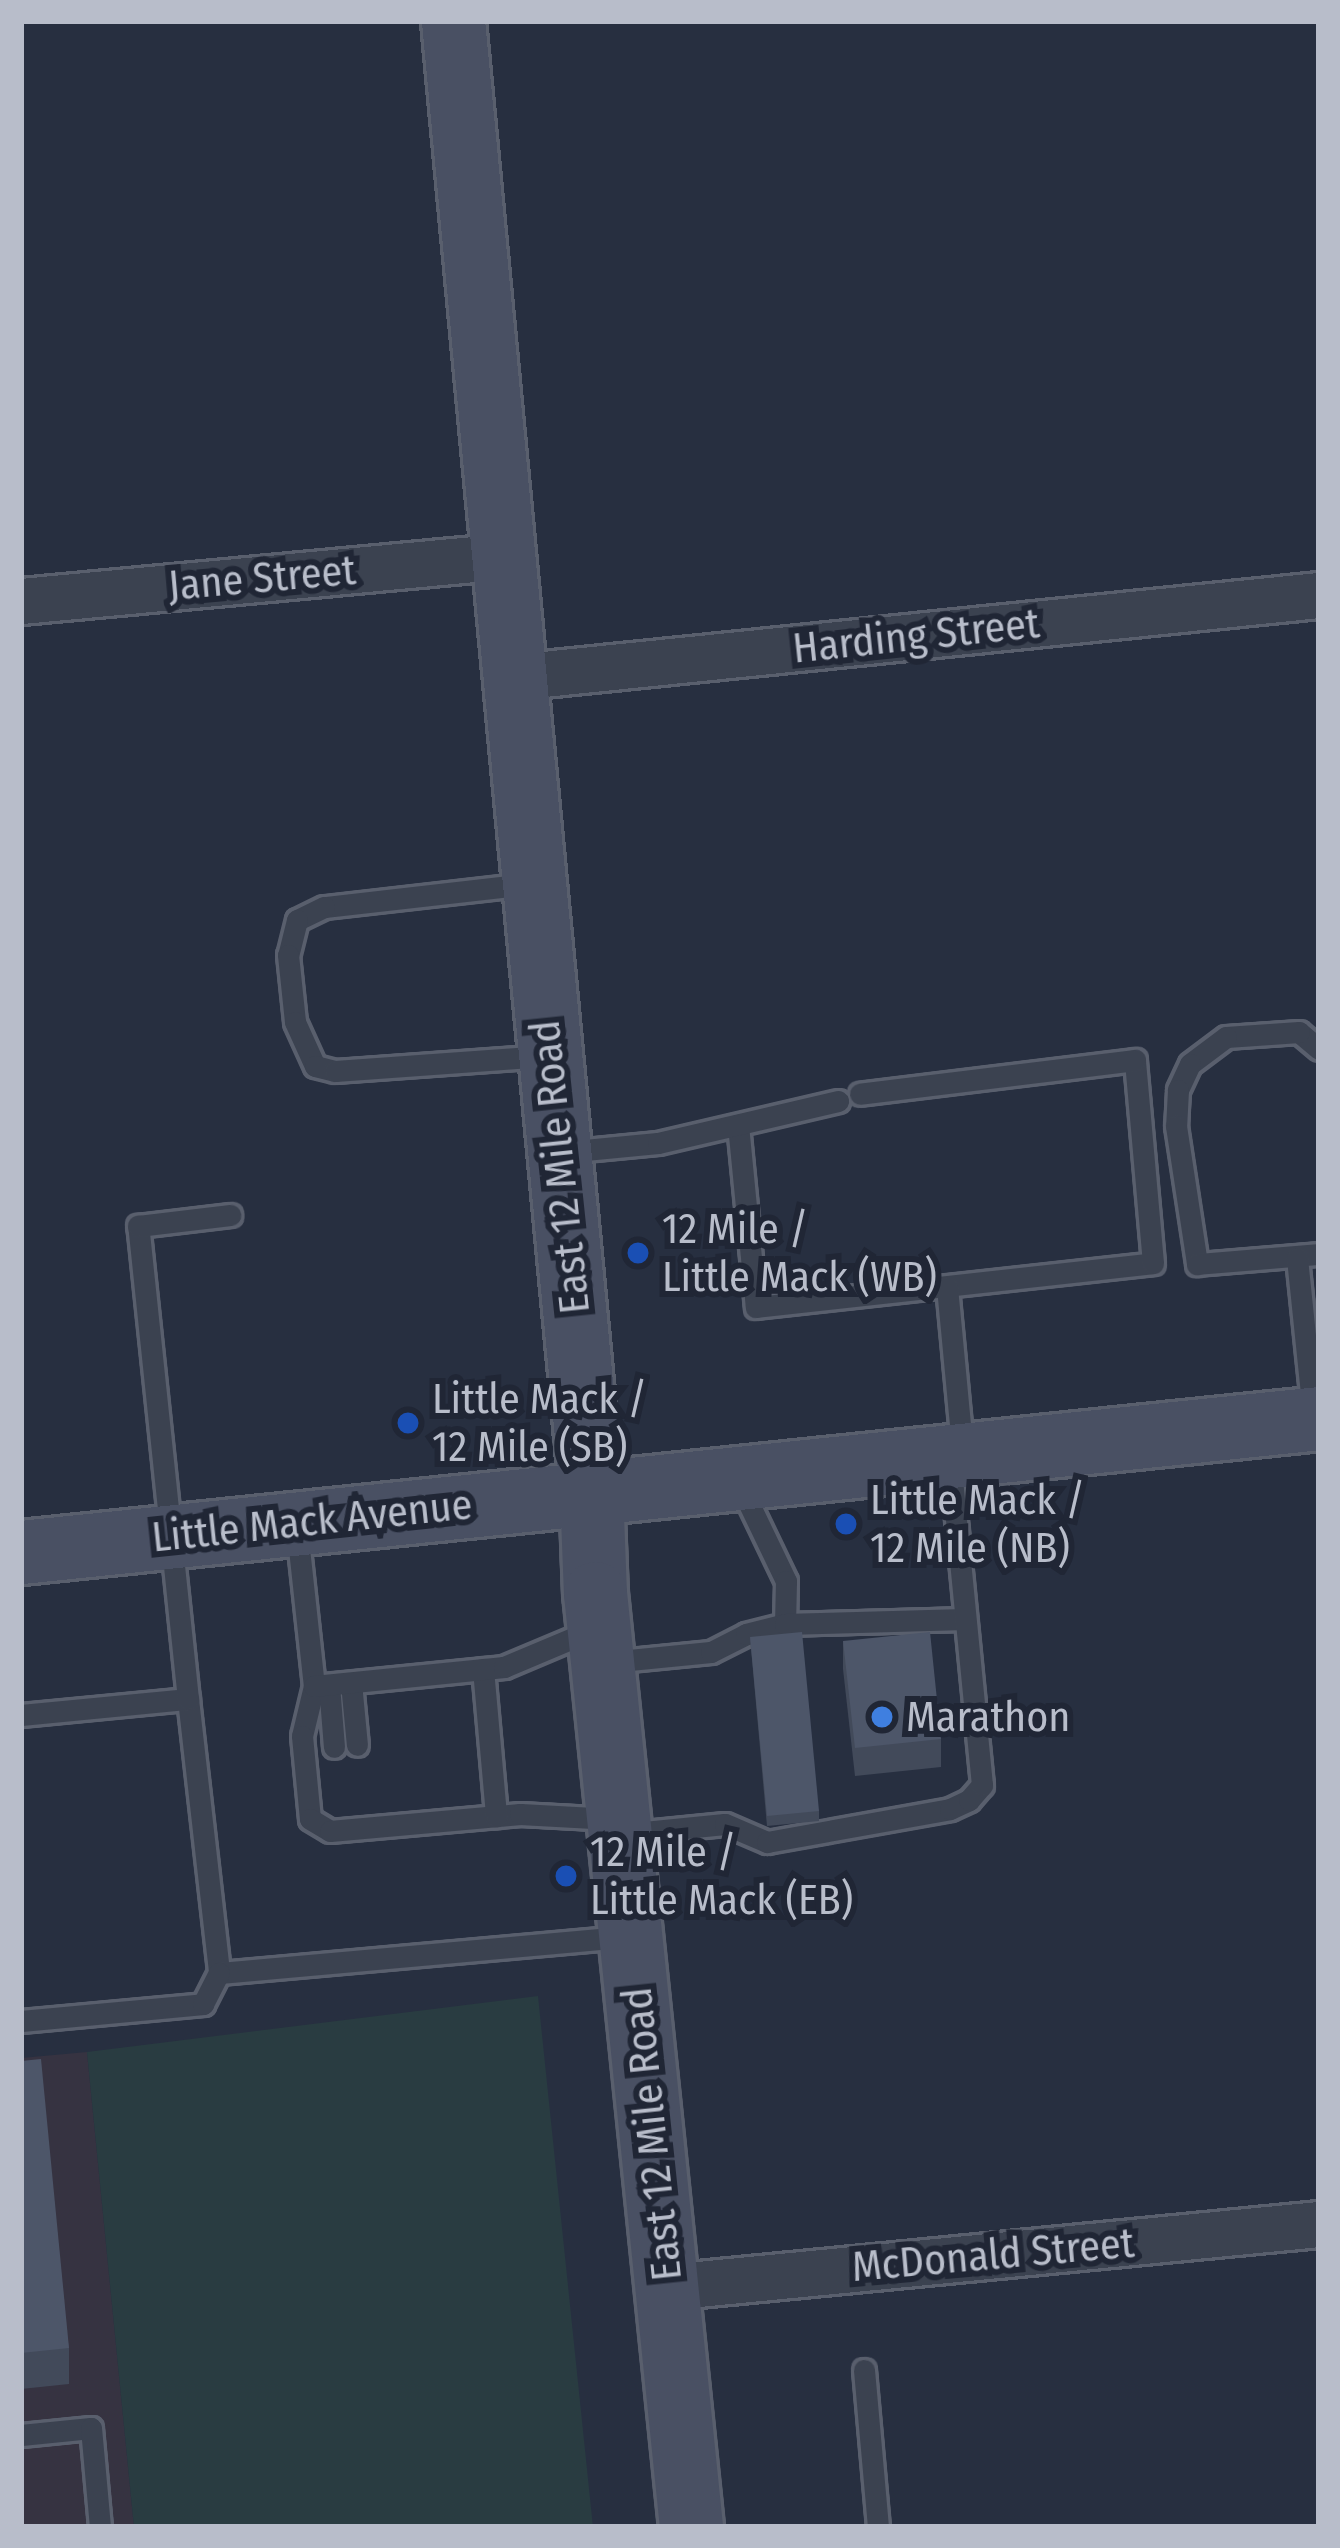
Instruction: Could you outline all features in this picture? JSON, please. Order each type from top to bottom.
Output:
[{"type":"main road","name":"East 12 Mile Road","points":[[453,21],[591,1490],[600,1645],[691,2527]]},
{"type":"main road","name":"Little Mack Avenue","points":[[21,1552],[1316,1418]]},
{"type":"street","name":"Jane Street","points":[[21,601],[503,556]]},
{"type":"street","name":"Harding Street","points":[[514,677],[1319,595]]},
{"type":"street","name":"McDonald Street","points":[[667,2287],[1319,2224]]},
{"type":"lane","points":[[534,884],[324,907],[297,920],[288,955],[295,1022],[315,1066],[335,1072],[548,1056]]},
{"type":"lane","points":[[1316,1418],[1308,1256],[1197,1264],[1176,1126],[1178,1090],[1190,1064],[1226,1037],[1298,1032],[1319,1049]]},
{"type":"lane","points":[[738,1125],[757,1307],[1153,1263],[1136,1060],[860,1094]]},
{"type":"lane","points":[[558,1152],[658,1143],[838,1101]]},
{"type":"lane","points":[[21,2021],[203,2004],[218,1973],[138,1226],[230,1215]]},
{"type":"lane","points":[[331,1685],[302,1736],[310,1819],[330,1832],[496,1816],[619,1827],[725,1824],[767,1842],[969,1801],[982,1785],[965,1619],[947,1287]]},
{"type":"lane","points":[[736,1477],[786,1581],[785,1624]]},
{"type":"lane","points":[[296,1523],[345,1746]]},
{"type":"lane","points":[[331,1685],[504,1667],[600,1645],[711,1652],[785,1624],[965,1619]]},
{"type":"lane","points":[[483,1670],[496,1816]]},
{"type":"lane","points":[[21,1715],[188,1700]]},
{"type":"lane","points":[[364,1805],[380,1827]]},
{"type":"lane","points":[[339,1807],[352,1829]]},
{"type":"lane","points":[[218,1973],[632,1936]]},
{"type":"lane","points":[[864,2370],[878,2527]]},
{"type":"lane","points":[[21,2435],[91,2428],[100,2527]]},
{"type":"shaded area","points":[[87,2052],[134,2527],[21,2527],[21,2058]]},
{"type":"green space","points":[[538,1996],[593,2527],[134,2527],[87,2052]]},
{"type":"building","points":[[802,1632],[819,1811],[767,1816],[750,1637]]},
{"type":"building","points":[[930,1632],[941,1739],[855,1748],[843,1641]]},
{"type":"building","points":[[41,2059],[69,2348],[21,2353],[21,2061]]},
{"type":"place","name":"12 Mile / Little Mack (WB)","points":[[638,1253]]},
{"type":"place","name":"Little Mack / 12 Mile (SB)","points":[[408,1423]]},
{"type":"place","name":"Little Mack / 12 Mile (NB)","points":[[846,1524]]},
{"type":"place","name":"Marathon","points":[[882,1717]]},
{"type":"place","name":"12 Mile / Little Mack (EB)","points":[[566,1876]]}]
